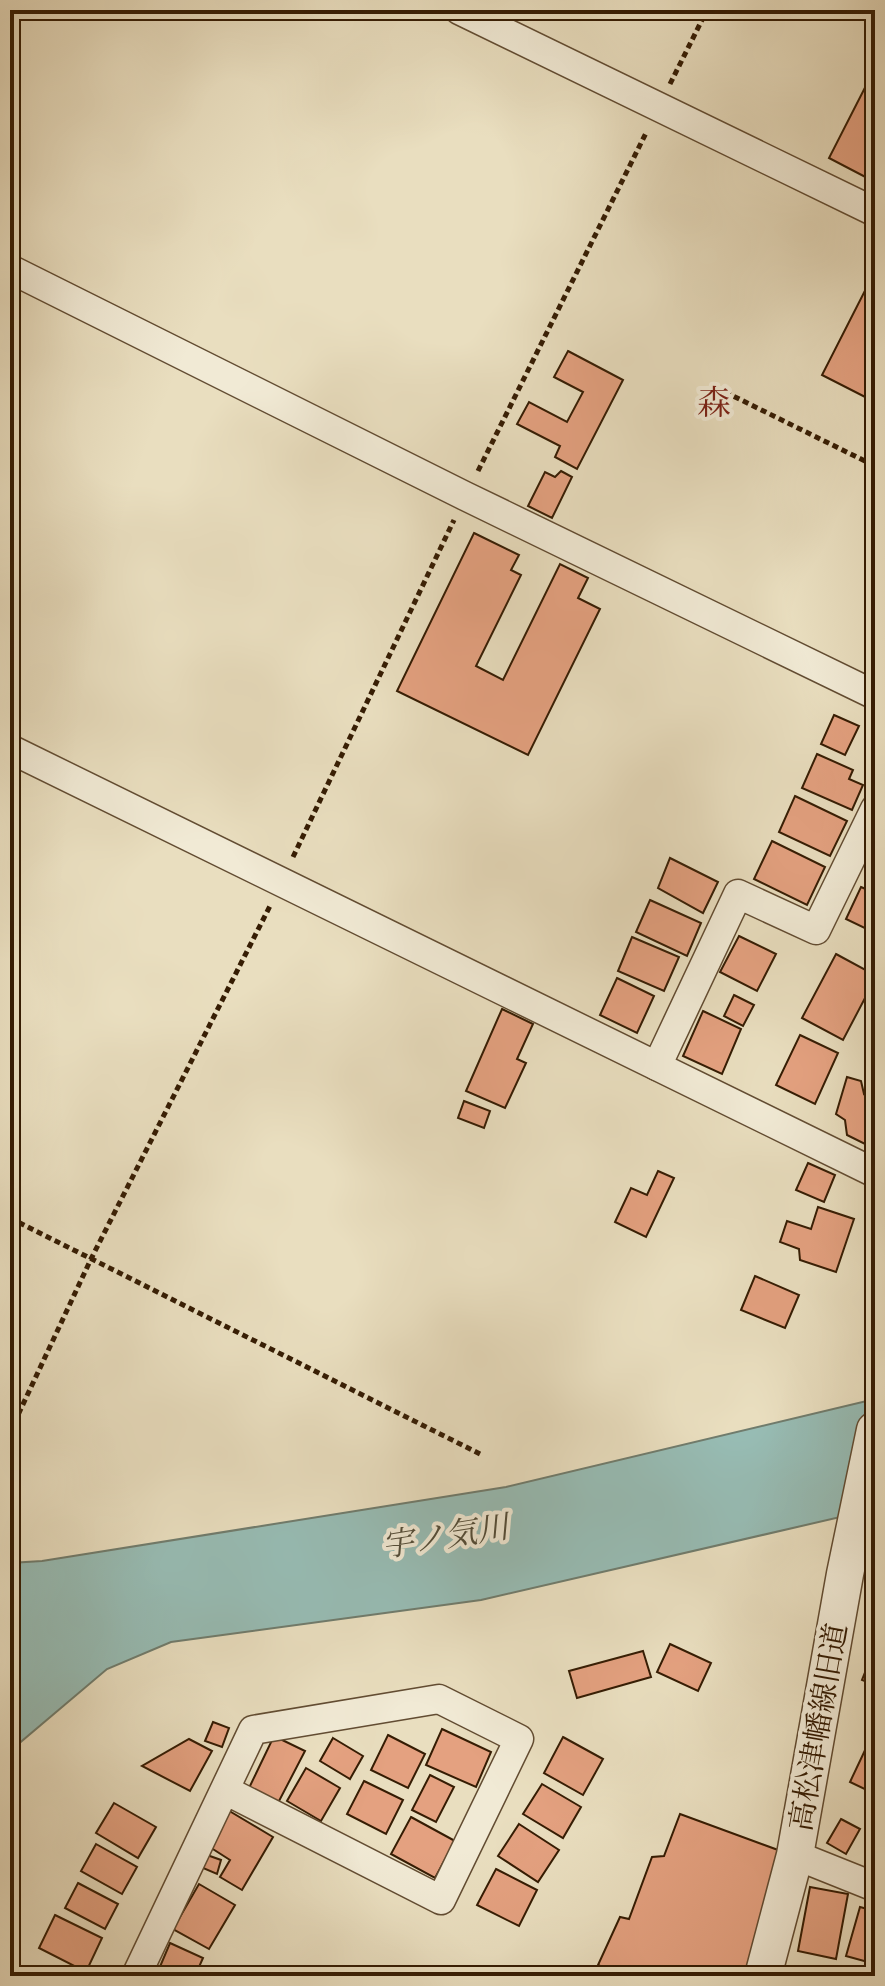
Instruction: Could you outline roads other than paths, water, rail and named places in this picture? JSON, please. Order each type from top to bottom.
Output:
[{"type":"street","points":[[459,10],[875,212]]},
{"type":"street","points":[[10,269],[465,496],[875,695]]},
{"type":"street","points":[[10,749],[875,1173]]},
{"type":"street","points":[[657,1066],[738,894],[816,930],[875,809]]},
{"type":"street","name":"高松津幡線旧道","points":[[763,1976],[795,1855],[845,1574],[875,1430]]},
{"type":"street","points":[[136,1976],[253,1730],[439,1699],[519,1739],[441,1900],[225,1790]]},
{"type":"street","points":[[795,1855],[875,1887]]},
{"type":"water","name":"宇ノ気川","points":[[875,1399],[875,1509],[481,1600],[171,1642],[107,1669],[10,1751],[10,1563],[42,1561],[506,1487]]},
{"type":"district","name":"森","points":[[714,402]]}]
